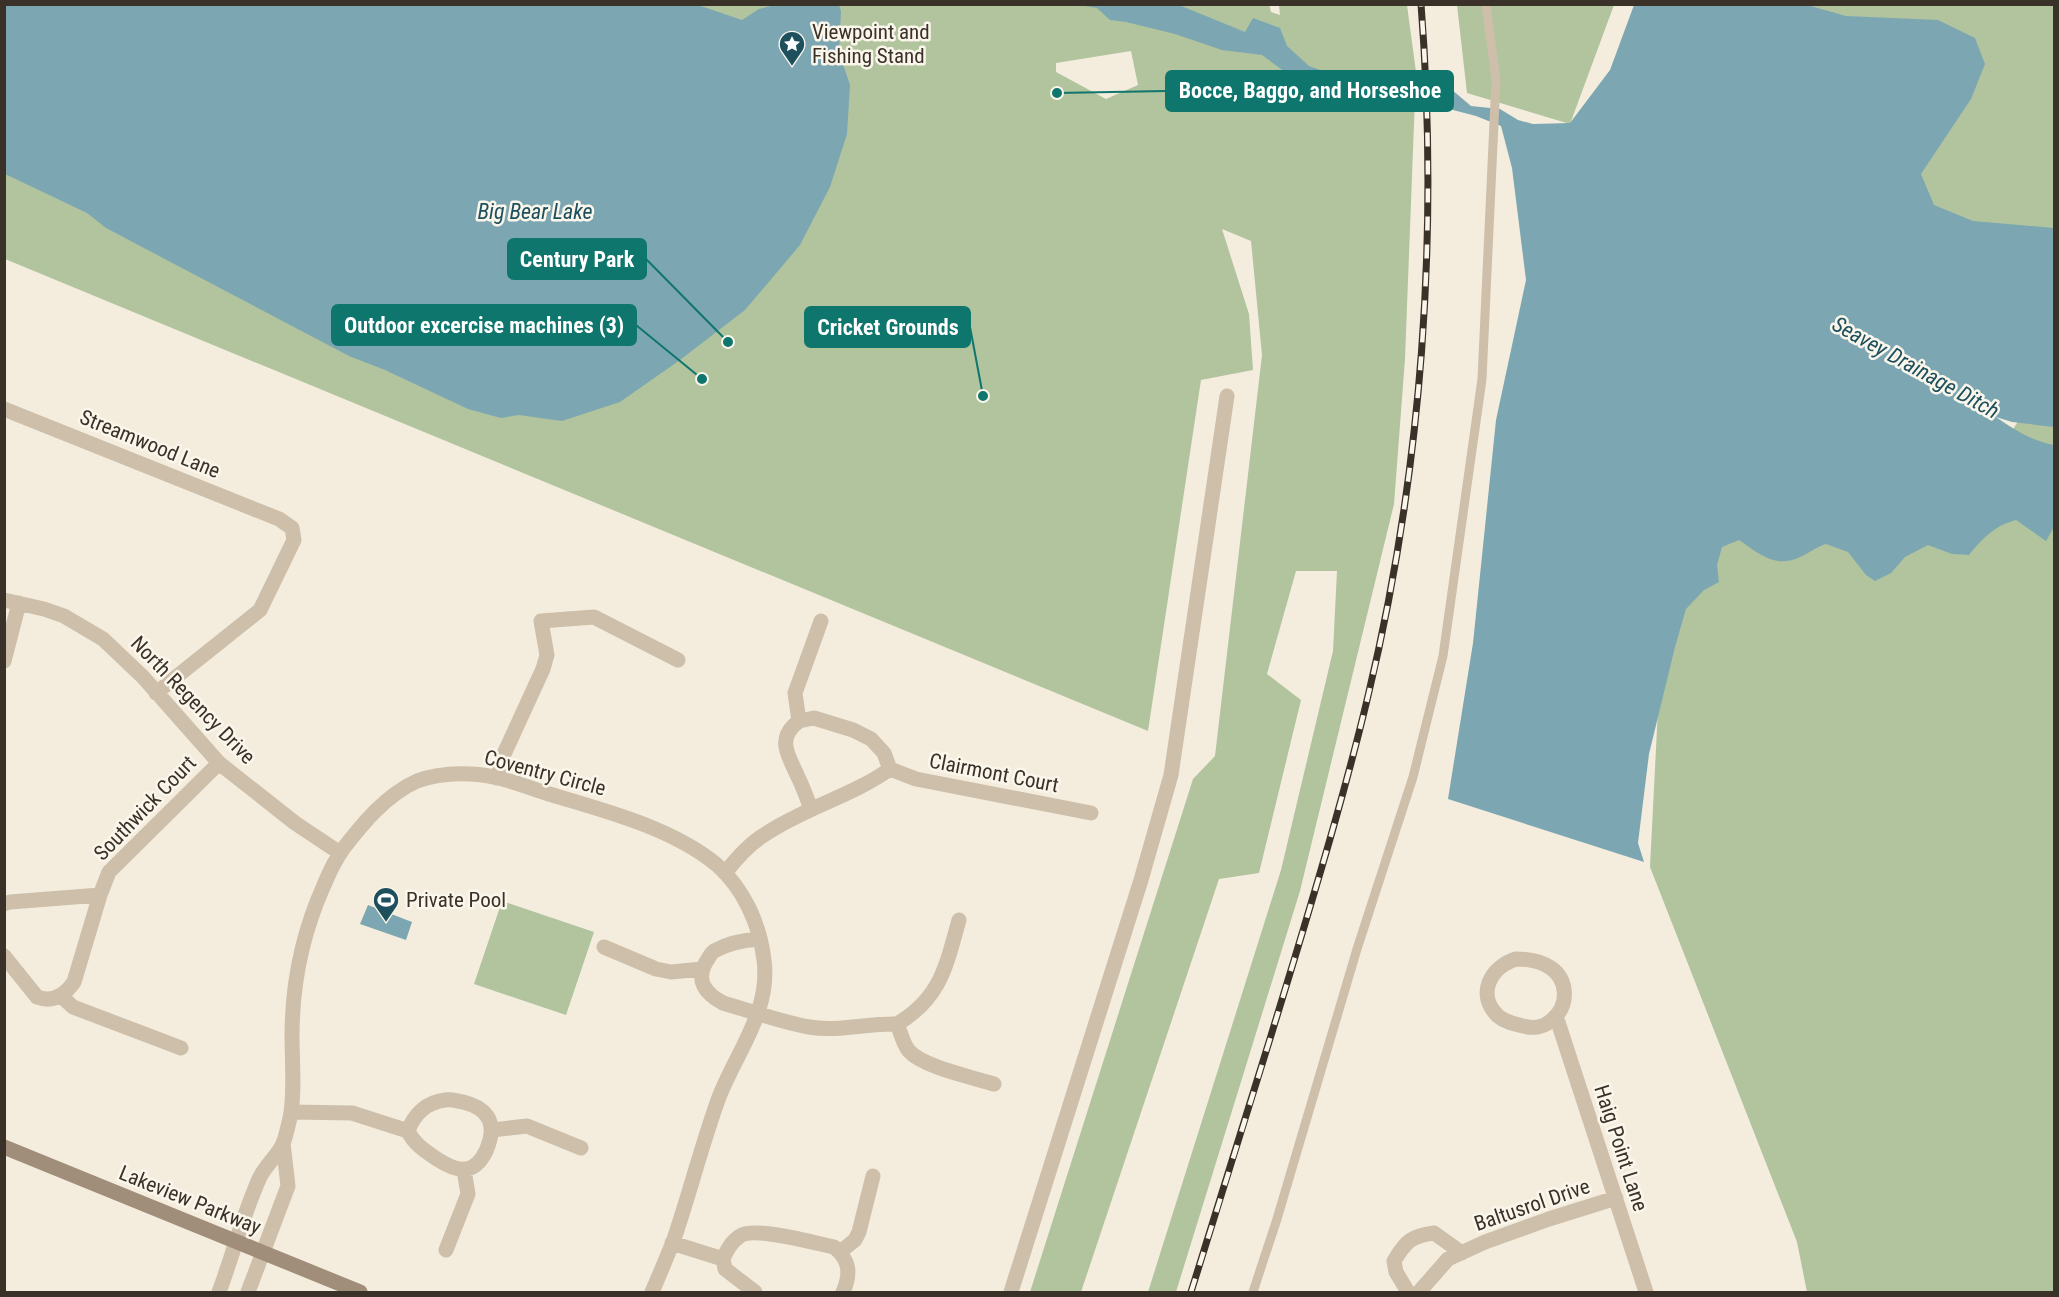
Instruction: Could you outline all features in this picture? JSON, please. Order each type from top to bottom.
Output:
[{"type":"street","points":[[1011,1293],[1141,880],[1171,775],[1227,396]]},
{"type":"street","name":"Streamwood Lane","points":[[4,409],[279,519],[292,528],[294,540],[260,610],[156,693]]},
{"type":"street","points":[[4,661],[12,601]]},
{"type":"street","name":"North Regency Drive","points":[[12,601],[64,616],[103,639],[143,677],[219,763],[295,823],[340,853]]},
{"type":"street","points":[[497,778],[504,754],[543,669],[547,655],[541,621],[594,617],[678,660]]},
{"type":"street","points":[[799,721],[795,693],[821,621]]},
{"type":"street","points":[[724,873],[763,835],[811,808],[872,782],[890,769],[884,753],[872,739],[853,730],[814,718],[799,721],[793,725],[786,736],[785,748],[811,808]]},
{"type":"street","name":"Southwick Court","points":[[4,904],[100,895],[109,872],[219,763]]},
{"type":"street","name":"Clairmont Court","points":[[890,769],[916,779],[1091,813]]},
{"type":"street","name":"Coventry Circle","points":[[219,1293],[261,1175],[283,1143],[291,1112],[292,1015],[296,972],[309,919],[340,853],[374,811],[391,797],[417,782],[439,776],[470,774],[497,778],[618,814],[678,840],[715,863],[741,892],[752,915],[764,960],[763,997],[742,1050],[719,1097],[672,1243],[652,1293]]},
{"type":"street","points":[[4,956],[37,997],[52,1000],[61,996],[74,982],[100,895]]},
{"type":"street","points":[[760,939],[743,940],[712,952],[702,969],[701,978],[710,996],[723,1004],[809,1027],[897,1024],[916,1013],[935,992],[959,920]]},
{"type":"street","points":[[604,948],[656,969],[671,972],[702,969]]},
{"type":"street","points":[[1527,959],[1549,966],[1557,973],[1563,982],[1565,993],[1564,1004],[1554,1018],[1541,1027],[1530,1028],[1508,1022],[1499,1016],[1492,1008],[1488,998],[1491,977],[1497,968],[1505,962],[1527,959]]},
{"type":"street","points":[[61,996],[73,1007],[181,1048]]},
{"type":"street","name":"Haig Point Lane","points":[[1554,1018],[1558,1022],[1646,1293]]},
{"type":"street","points":[[897,1024],[907,1049],[914,1056],[926,1063],[994,1084]]},
{"type":"street","points":[[452,1100],[474,1105],[483,1111],[490,1120],[492,1130],[481,1161],[464,1170],[452,1168],[429,1154],[413,1141],[408,1131],[411,1120],[419,1111],[432,1103],[452,1100]]},
{"type":"street","points":[[291,1112],[352,1113],[408,1131]]},
{"type":"street","points":[[492,1130],[526,1126],[580,1148]]},
{"type":"street","name":"Coventry Circle","points":[[248,1293],[288,1186],[283,1143]]},
{"type":"street","name":"Lakeview Parkway","points":[[4,1147],[360,1293]]},
{"type":"street","points":[[446,1250],[468,1194],[464,1170]]},
{"type":"street","points":[[840,1252],[855,1240],[859,1232],[873,1176]]},
{"type":"street","name":"Baltusrol Drive","points":[[1419,1293],[1448,1259],[1485,1242],[1616,1198]]},
{"type":"street","points":[[755,1293],[725,1269],[723,1259],[731,1244],[742,1234],[755,1232],[834,1247],[848,1264],[849,1271],[843,1293]]},
{"type":"street","name":"Baltusrol Drive","points":[[1408,1293],[1396,1272],[1394,1261],[1403,1245],[1416,1235],[1434,1233],[1462,1253]]},
{"type":"street","points":[[672,1243],[723,1259]]},
{"type":"lane","points":[[1253,1293],[1357,949],[1413,777],[1443,656],[1482,379],[1496,88],[1486,4]]},
{"type":"green space","points":[[1234,4],[1243,6],[1239,5],[1269,4],[1271,12],[1280,15],[1279,5],[1407,5],[1416,72],[1405,359],[1394,504],[1300,891],[1176,1292],[1148,1292],[1281,870],[1333,651],[1337,571],[1296,571],[1267,674],[1301,700],[1259,873],[1219,879],[1081,1292],[1030,1292],[1193,779],[1215,756],[1262,355],[1251,241],[1222,229],[1249,314],[1253,370],[1201,380],[1148,731],[5,259],[4,5]],"holes":[[[1131,51],[1138,85],[1106,99],[1056,72],[1056,63]]]},
{"type":"green space","points":[[1457,5],[1614,5],[1570,124],[1467,93]]},
{"type":"green space","points":[[1736,5],[2054,5],[2054,296],[1982,261],[1907,183],[1903,28]]},
{"type":"green space","points":[[2054,367],[2054,1292],[1807,1292],[1797,1242],[1650,867],[1659,689],[1694,548],[1978,482]]},
{"type":"green space","points":[[502,901],[594,932],[566,1015],[474,984]]},
{"type":"water","name":"Big Bear Lake","points":[[695,4],[742,20],[759,9],[775,5],[839,5],[841,11],[839,52],[850,85],[847,134],[830,187],[800,245],[745,310],[620,402],[562,421],[519,415],[501,418],[468,409],[385,370],[349,356],[106,228],[87,213],[5,174],[5,5]]},
{"type":"water","name":"Seavey Drainage Ditch","points":[[1079,5],[1179,5],[1245,32],[1253,18],[1280,28],[1287,46],[1309,66],[1363,84],[1408,89],[1435,85],[1451,89],[1471,106],[1500,109],[1518,120],[1533,124],[1570,123],[1610,70],[1634,5],[1807,5],[1846,16],[1938,20],[1975,38],[1985,64],[1971,99],[1921,174],[1934,205],[1973,221],[2054,228],[2054,427],[2012,422],[1996,417],[2024,434],[2054,445],[2054,527],[2046,541],[2016,520],[1990,533],[1969,555],[1952,554],[1928,545],[1905,557],[1891,573],[1875,581],[1866,575],[1848,552],[1826,544],[1800,557],[1783,561],[1767,558],[1739,540],[1722,547],[1717,565],[1719,582],[1704,590],[1686,609],[1675,647],[1649,754],[1638,843],[1644,862],[1448,799],[1473,643],[1496,420],[1526,280],[1512,168],[1501,126],[1476,116],[1434,105],[1350,103],[1330,105],[1314,101],[1300,83],[1262,55],[1222,50],[1175,34],[1110,20],[1097,8]]},
{"type":"water","name":"Private Pool","points":[[368,905],[412,922],[406,940],[360,924]]},
{"type":"railway","points":[[1191,1292],[1333,827],[1360,729],[1387,611],[1402,525],[1422,352],[1428,178],[1421,4]]},
{"type":"place","name":"Viewpoint and Fishing Stand","points":[[792,67]]},
{"type":"place","name":"Bocce, Baggo, and Horseshoe","points":[[1057,93]]},
{"type":"place","name":"Century Park","points":[[728,342]]},
{"type":"place","name":"Outdoor excercise machines (3)","points":[[702,379]]},
{"type":"place","name":"Cricket Grounds","points":[[983,396]]},
{"type":"place","name":"Private Pool","points":[[386,923]]}]
